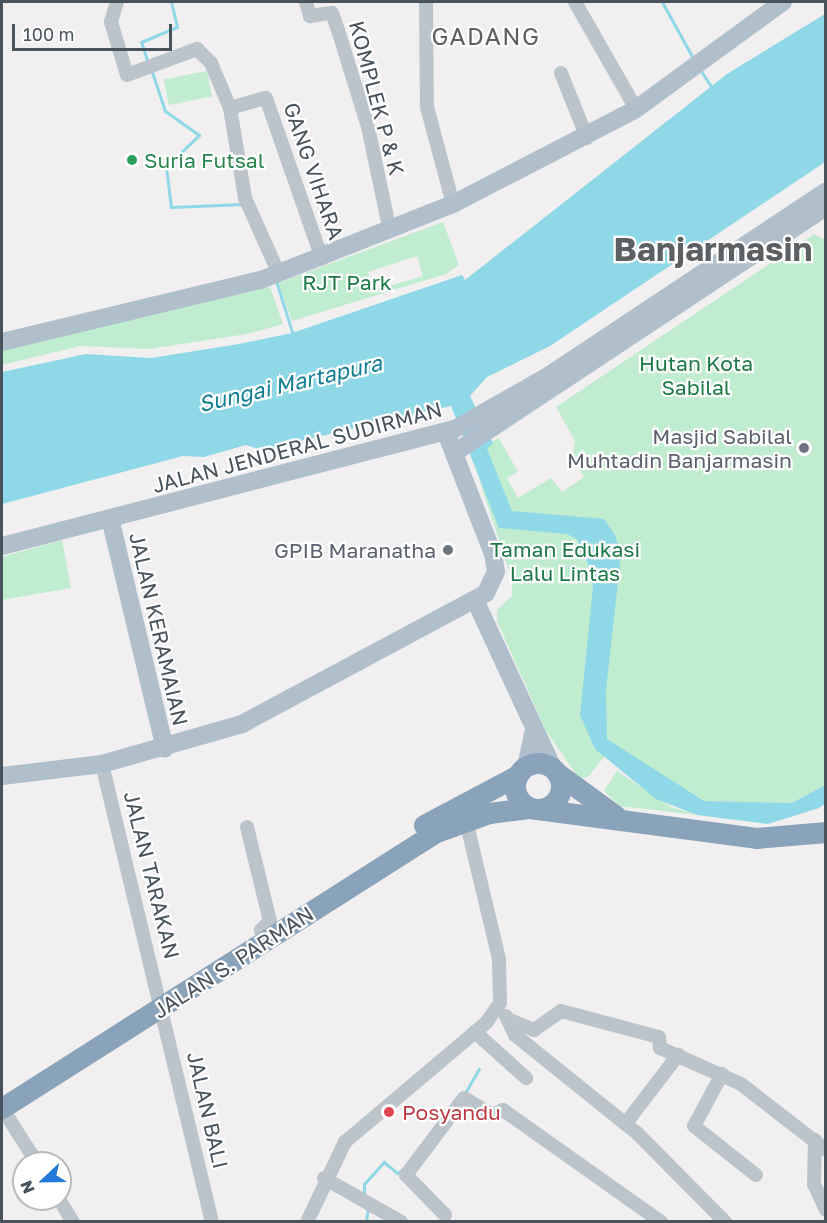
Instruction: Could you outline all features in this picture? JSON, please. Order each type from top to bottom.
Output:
[{"type":"highway","points":[[630,823],[590,802],[555,771],[537,763],[522,771],[515,790],[533,808],[630,823],[756,838],[825,832]]},
{"type":"highway","name":"JALAN S. PARMAN","points":[[2,1094],[161,1002],[261,930],[444,812],[522,771]]},
{"type":"highway","points":[[533,808],[551,806],[560,794],[555,771]]},
{"type":"highway","name":"JALAN S. PARMAN","points":[[2,1108],[161,1002],[436,831],[466,820],[533,808]]},
{"type":"main road","points":[[2,342],[275,276],[322,259],[453,204],[587,138],[636,109],[783,2]]},
{"type":"main road","name":"JALAN JENDERAL SUDIRMAN","points":[[2,546],[451,431],[485,414],[825,191]]},
{"type":"main road","points":[[459,450],[493,431],[825,207]]},
{"type":"main road","points":[[2,776],[102,764],[165,750],[290,701],[475,600],[490,589],[496,572],[459,450],[451,431]]},
{"type":"main road","name":"JALAN KERAMAIAN","points":[[110,518],[165,750]]},
{"type":"main road","points":[[475,600],[555,771]]},
{"type":"main road","points":[[522,771],[534,730]]},
{"type":"street","points":[[117,2],[111,22],[127,75],[183,51],[200,51],[230,108],[239,175],[275,276]]},
{"type":"street","name":"KOMPLEK P & K","points":[[306,2],[310,16],[332,14],[338,30],[371,138],[390,231]]},
{"type":"street","points":[[426,2],[427,106],[453,204]]},
{"type":"street","points":[[575,2],[636,109]]},
{"type":"street","points":[[561,73],[587,138]]},
{"type":"street","name":"GANG VIHARA","points":[[230,108],[266,98],[322,259]]},
{"type":"street","name":"JALAN TARAKAN","points":[[102,764],[161,1002]]},
{"type":"street","points":[[307,1221],[324,1178],[361,1125],[475,1032],[498,1009],[501,969],[466,820]]},
{"type":"street","points":[[247,827],[270,921],[261,930]]},
{"type":"street","name":"JALAN BALI","points":[[161,1002],[212,1221]]},
{"type":"street","points":[[498,1009],[512,1021],[534,1030],[561,1011],[659,1037],[660,1048],[722,1074],[768,1101],[818,1146],[814,1184],[825,1210]]},
{"type":"street","points":[[512,1021],[515,1035],[626,1124],[725,1221]]},
{"type":"street","points":[[475,1032],[526,1078]]},
{"type":"street","points":[[626,1124],[652,1097],[678,1055]]},
{"type":"street","points":[[722,1074],[694,1126],[756,1175]]},
{"type":"street","points":[[445,1215],[406,1175],[464,1098],[492,1115],[503,1110],[661,1221]]},
{"type":"street","points":[[2,1108],[29,1151]]},
{"type":"street","points":[[324,1178],[401,1221]]},
{"type":"green space","points":[[207,71],[212,97],[169,105],[164,79]]},
{"type":"green space","name":"RJT Park","points":[[443,222],[459,265],[446,274],[292,321],[278,283]],"holes":[[[417,256],[423,276],[373,291],[368,272]]]},
{"type":"green space","points":[[814,234],[825,240],[825,785],[792,803],[704,801],[613,746],[588,777],[579,778],[546,731],[497,621],[497,610],[512,596],[512,580],[471,454],[499,438],[518,472],[507,478],[518,498],[551,478],[562,492],[584,477],[572,458],[575,441],[556,407]]},
{"type":"green space","points":[[270,287],[283,324],[247,334],[149,349],[80,346],[2,365],[2,350]]},
{"type":"green space","points":[[62,540],[71,588],[2,600],[2,557]]},
{"type":"green space","points":[[617,771],[671,807],[697,815],[620,806],[604,791]]},
{"type":"water","name":"Sungai Martapura","points":[[825,14],[825,162],[550,346],[487,377],[470,396],[493,443],[487,449],[512,511],[604,519],[615,535],[621,555],[606,690],[607,739],[704,801],[792,803],[825,785],[825,804],[819,808],[768,824],[697,815],[656,799],[595,749],[580,715],[593,587],[588,564],[577,539],[567,534],[499,528],[451,406],[261,450],[246,445],[204,457],[183,456],[2,504],[2,372],[86,354],[151,358],[239,344],[292,333],[462,275],[465,280],[727,74]]},
{"type":"waterway","points":[[148,63],[141,42],[177,27],[171,2]]},
{"type":"waterway","points":[[662,2],[694,60]]},
{"type":"waterway","points":[[151,69],[165,111],[199,135],[166,167],[171,207],[243,204]]},
{"type":"waterway","points":[[701,71],[712,88]]},
{"type":"waterway","points":[[276,281],[293,335]]},
{"type":"waterway","points":[[465,1093],[479,1069]]},
{"type":"waterway","points":[[364,1196],[364,1184],[384,1162],[397,1173],[402,1170]]},
{"type":"waterway","points":[[366,1222],[368,1208]]},
{"type":"place","name":"Suria Futsal","points":[[132,160]]},
{"type":"place","name":"Masjid Sabilal Muhtadin Banjarmasin","points":[[804,448]]},
{"type":"place","name":"GPIB Maranatha","points":[[448,550]]},
{"type":"place","name":"Posyandu","points":[[389,1112]]},
{"type":"district","name":"GADANG","points":[[486,36]]},
{"type":"district","name":"Banjarmasin","points":[[713,249]]},
{"type":"park label","name":"Hutan Kota Sabilal","points":[[696,375]]},
{"type":"park label","name":"Taman Edukasi Lalu Lintas","points":[[565,561]]}]
